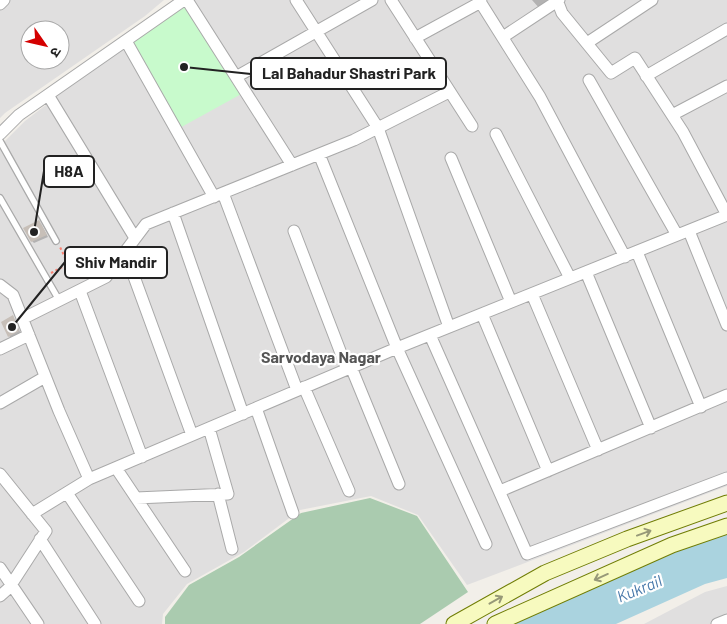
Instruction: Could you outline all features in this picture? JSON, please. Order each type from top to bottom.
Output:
[{"type":"street","points":[[0,4],[4,0]]},
{"type":"street","points":[[0,134],[19,115],[185,0],[292,165]]},
{"type":"street","points":[[296,0],[378,128],[449,327]]},
{"type":"street","points":[[236,77],[372,0]]},
{"type":"street","points":[[391,0],[472,126]]},
{"type":"street","points":[[32,514],[89,479],[142,456],[430,334],[727,215],[683,132],[635,58],[611,72],[562,13],[558,0],[503,37]]},
{"type":"street","points":[[587,43],[652,0]]},
{"type":"street","points":[[415,38],[480,1],[540,97],[625,257]]},
{"type":"street","points":[[646,76],[727,29]]},
{"type":"street","points":[[126,42],[218,195],[301,389],[348,491]]},
{"type":"street","points":[[589,80],[677,235]]},
{"type":"street","points":[[672,116],[727,86]]},
{"type":"street","points":[[22,319],[106,277],[146,224],[354,140],[449,92]]},
{"type":"street","points":[[48,95],[135,238]]},
{"type":"street","points":[[496,134],[570,278]]},
{"type":"street","points":[[319,154],[397,348],[486,544]]},
{"type":"street","points":[[451,158],[511,302]]},
{"type":"street","points":[[173,213],[243,414]]},
{"type":"street","points":[[294,231],[349,368],[400,484]]},
{"type":"street","points":[[689,231],[727,325]]},
{"type":"street","points":[[125,252],[192,435]]},
{"type":"street","points":[[637,252],[701,406]]},
{"type":"street","points":[[586,272],[651,428]]},
{"type":"street","points":[[0,285],[13,295],[45,377],[89,479]]},
{"type":"street","points":[[80,291],[142,456]]},
{"type":"street","points":[[532,294],[598,450]]},
{"type":"street","points":[[482,314],[548,471]]},
{"type":"street","points":[[430,334],[528,554],[727,478]]},
{"type":"street","points":[[0,350],[29,335]]},
{"type":"street","points":[[0,403],[45,377]]},
{"type":"street","points":[[500,491],[727,396]]},
{"type":"street","points":[[256,408],[293,513]]},
{"type":"street","points":[[136,498],[228,494],[208,428]]},
{"type":"street","points":[[116,468],[185,571]]},
{"type":"street","points":[[0,474],[46,531],[12,584],[0,596]]},
{"type":"street","points":[[67,493],[139,601]]},
{"type":"street","points":[[218,494],[232,549]]},
{"type":"street","points":[[454,624],[545,573],[627,539],[727,503]]},
{"type":"street","points":[[495,624],[672,545],[727,526]]},
{"type":"street","points":[[40,539],[95,624]]},
{"type":"street","points":[[0,568],[38,624]]},
{"type":"street","points":[[717,624],[727,620]]},
{"type":"lane","points":[[0,142],[56,241]]},
{"type":"lane","points":[[0,198],[59,301]]},
{"type":"path","points":[[45,276],[68,264],[56,241]]},
{"type":"shaded area","points":[[0,0],[164,0],[145,16],[70,68],[70,20],[20,20],[20,70],[67,70],[0,118]]},
{"type":"shaded area","points":[[194,0],[727,0],[727,486],[467,585],[418,515],[371,496],[300,510],[244,552],[187,584],[163,614],[162,624],[0,624],[0,142],[2,144],[25,121],[51,101],[48,95]]},
{"type":"shaded area","points":[[727,586],[727,624],[644,624],[705,592]]},
{"type":"green space","points":[[184,0],[245,92],[176,130],[126,41]]},
{"type":"green space","points":[[370,498],[417,516],[468,592],[420,624],[165,624],[165,617],[189,585],[239,557],[301,513]]},
{"type":"water","name":"Kukrail","points":[[727,534],[727,578],[705,584],[616,624],[515,624],[575,595],[698,542]]},
{"type":"building","points":[[39,220],[47,235],[31,242],[23,228]]},
{"type":"building","points":[[13,315],[19,331],[8,337],[1,322]]},
{"type":"place","name":"Lal Bahadur Shastri Park","points":[[184,67]]},
{"type":"place","name":"H8A","points":[[34,232]]},
{"type":"place","name":"Shiv Mandir","points":[[12,327]]},
{"type":"district","name":"Sarvodaya Nagar","points":[[321,356]]}]
